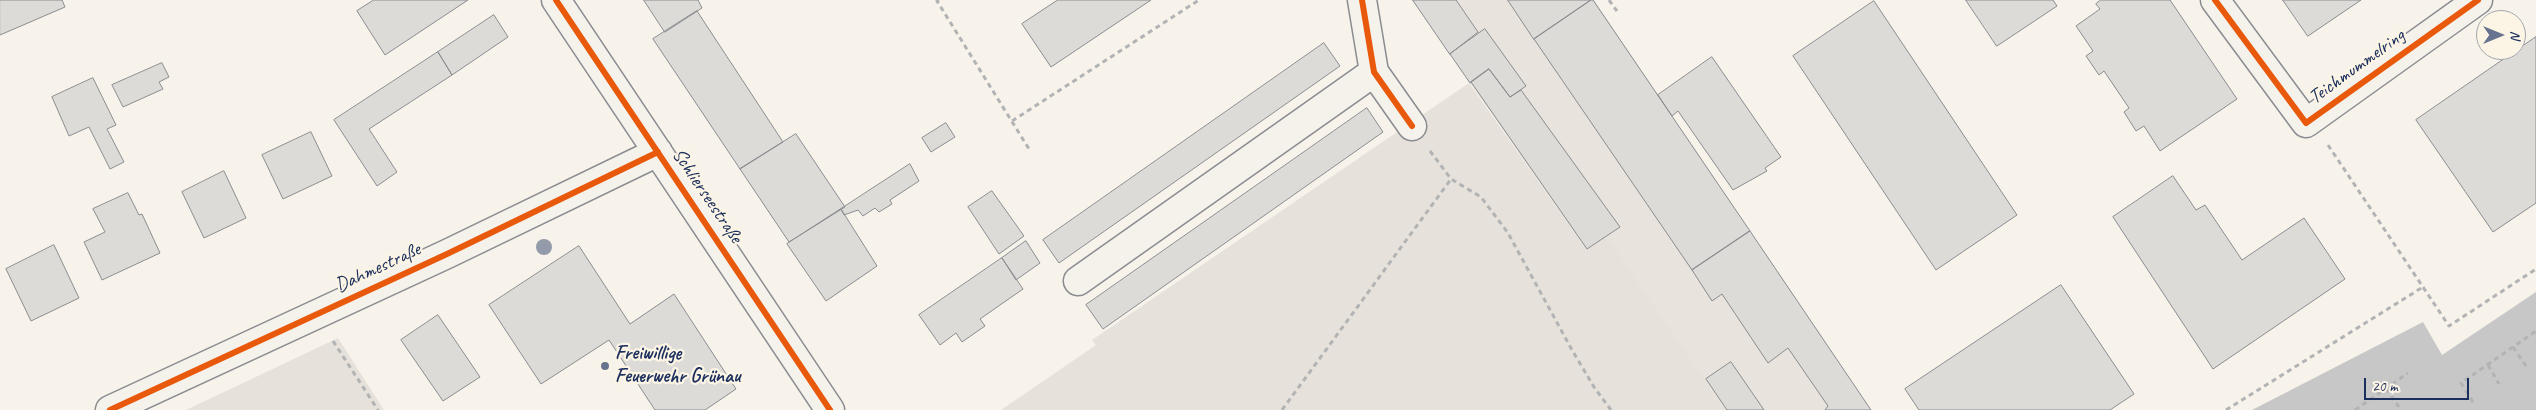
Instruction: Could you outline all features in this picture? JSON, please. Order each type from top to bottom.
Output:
[{"type":"street","name":"Schlierseestraße","points":[[556,0],[830,410]]},
{"type":"street","points":[[1362,0],[1374,72],[1412,126]]},
{"type":"street","name":"Teichmummelring","points":[[2215,0],[2306,123],[2478,0]]},
{"type":"street","points":[[1078,281],[1374,72]]},
{"type":"street","name":"Dahmestraße","points":[[110,410],[447,254],[658,152]]},
{"type":"path","points":[[939,0],[937,1],[1029,150]]},
{"type":"path","points":[[1012,121],[1199,0]]},
{"type":"path","points":[[1609,0],[1617,11]]},
{"type":"path","points":[[2306,123],[2331,148],[2449,326],[2536,269]]},
{"type":"path","points":[[1412,126],[1451,179],[1481,196],[1508,232],[1572,350],[1594,387],[1611,410]]},
{"type":"path","points":[[1282,410],[1451,179]]},
{"type":"path","points":[[2226,410],[2423,287]]},
{"type":"path","points":[[2473,402],[2461,383],[2536,331]]},
{"type":"path","points":[[329,334],[378,410]]},
{"type":"path","points":[[2513,347],[2526,366]]},
{"type":"path","points":[[2488,364],[2499,384]]},
{"type":"path","points":[[2355,410],[2408,373]]},
{"type":"path","points":[[2386,388],[2401,410]]},
{"type":"shaded area","points":[[1412,0],[1594,0],[1871,410],[1725,410],[1606,236],[1586,249]]},
{"type":"shaded area","points":[[1469,83],[1586,249],[1606,235],[1725,410],[1001,410],[1096,345],[1092,340]]},
{"type":"shaded area","points":[[2536,292],[2536,410],[2252,410],[2423,322],[2442,355]]},
{"type":"shaded area","points":[[338,338],[384,410],[186,410]]},
{"type":"building","points":[[0,0],[62,0],[65,7],[0,35]]},
{"type":"building","points":[[374,0],[468,0],[385,55],[357,11]]},
{"type":"building","points":[[644,0],[698,0],[702,8],[665,32]]},
{"type":"building","points":[[1058,0],[1151,0],[1051,67],[1022,24]]},
{"type":"building","points":[[1413,0],[1456,0],[1478,32],[1450,54]]},
{"type":"building","points":[[1508,0],[1591,0],[1534,39]]},
{"type":"building","points":[[1593,0],[1750,231],[1692,270],[1534,39]]},
{"type":"building","points":[[1966,0],[2053,0],[2057,6],[1997,46]]},
{"type":"building","points":[[2101,0],[2170,0],[2237,99],[2160,151],[2144,126],[2136,131],[2124,112],[2129,108],[2104,71],[2099,75],[2086,56],[2093,51],[2076,26],[2100,9],[2096,4]]},
{"type":"building","points":[[2283,0],[2361,0],[2308,36]]},
{"type":"building","points":[[1874,1],[2017,215],[1936,270],[1793,56]]},
{"type":"building","points":[[697,11],[783,142],[740,169],[653,39]]},
{"type":"building","points":[[494,15],[508,37],[452,75],[438,52]]},
{"type":"building","points":[[1485,29],[1526,86],[1510,97],[1489,69],[1470,83],[1450,54]]},
{"type":"building","points":[[2536,37],[2536,203],[2493,232],[2416,120],[2503,60],[2526,60],[2526,44]]},
{"type":"building","points":[[1324,43],[1340,66],[1059,263],[1043,240]]},
{"type":"building","points":[[438,52],[452,75],[369,129],[397,172],[377,186],[334,120]]},
{"type":"building","points":[[1712,57],[1781,157],[1765,168],[1767,171],[1733,190],[1678,111],[1672,116],[1658,95]]},
{"type":"building","points":[[162,63],[169,77],[159,82],[163,89],[123,107],[112,85]]},
{"type":"building","points":[[1489,69],[1510,97],[1521,90],[1620,227],[1587,249],[1471,82]]},
{"type":"building","points":[[93,78],[116,125],[107,129],[124,162],[110,169],[89,127],[69,136],[52,97]]},
{"type":"building","points":[[1367,108],[1383,132],[1103,329],[1086,305]]},
{"type":"building","points":[[946,123],[955,137],[931,152],[922,138]]},
{"type":"building","points":[[311,132],[332,176],[283,199],[262,155]]},
{"type":"building","points":[[796,134],[845,207],[789,242],[740,169]]},
{"type":"building","points":[[910,164],[919,181],[890,200],[892,204],[879,212],[875,208],[863,216],[858,210],[844,215],[841,209]]},
{"type":"building","points":[[224,171],[246,218],[204,238],[182,192]]},
{"type":"building","points":[[2173,176],[2196,210],[2205,205],[2242,260],[2304,218],[2345,279],[2213,369],[2113,217]]},
{"type":"building","points":[[992,191],[1024,236],[999,254],[968,207]]},
{"type":"building","points":[[128,193],[139,215],[142,214],[160,253],[102,280],[84,242],[105,232],[93,209]]},
{"type":"building","points":[[841,209],[877,266],[826,301],[787,244]]},
{"type":"building","points":[[1750,231],[1871,410],[1825,410],[1828,406],[1788,348],[1768,363],[1722,294],[1712,301],[1692,270]]},
{"type":"building","points":[[1026,241],[1040,263],[1016,280],[1002,258]]},
{"type":"building","points":[[54,245],[79,298],[31,321],[6,269]]},
{"type":"building","points":[[579,246],[630,324],[674,294],[736,389],[705,410],[655,410],[609,340],[541,384],[489,305]]},
{"type":"building","points":[[1002,258],[1023,289],[980,319],[985,326],[962,342],[956,333],[940,345],[919,315]]},
{"type":"building","points":[[2061,285],[2134,394],[2110,410],[1919,410],[1905,389]]},
{"type":"building","points":[[438,315],[480,377],[443,401],[401,340]]},
{"type":"building","points":[[1731,362],[1764,410],[1727,410],[1706,379]]},
{"type":"cycle path","points":[[556,0],[830,410]]},
{"type":"cycle path","points":[[1362,0],[1374,72],[1412,126]]},
{"type":"cycle path","points":[[2215,0],[2306,123],[2478,0]]},
{"type":"cycle path","points":[[110,410],[447,254],[658,152]]},
{"type":"place","name":"Freiwillige Feuerwehr Grünau","points":[[605,366]]}]
